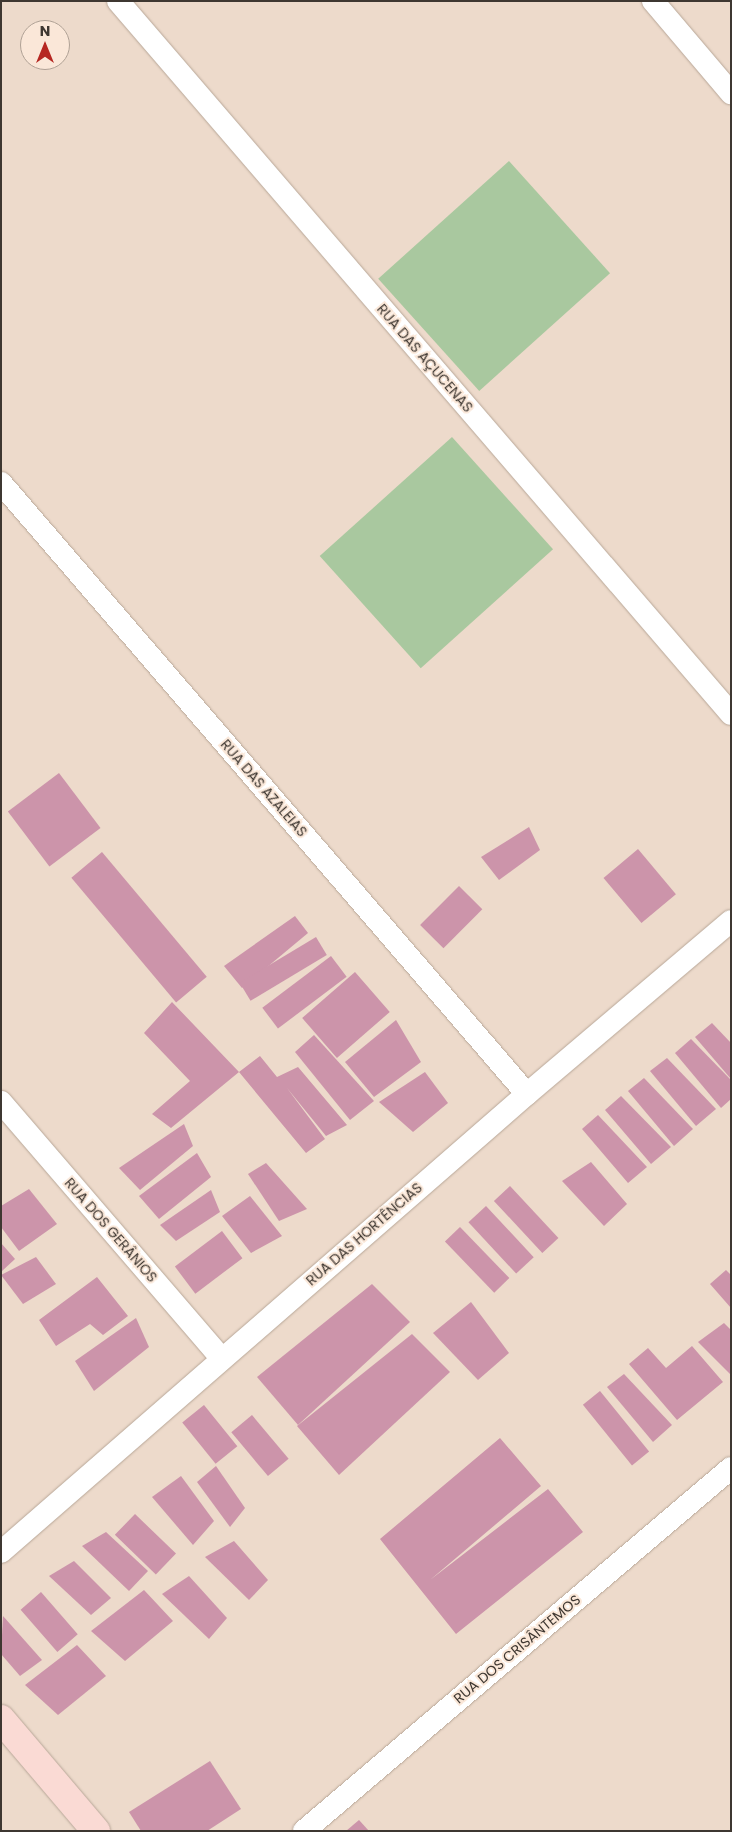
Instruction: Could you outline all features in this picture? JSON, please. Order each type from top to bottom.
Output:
[{"type":"street","name":"RUA DAS AÇUCENAS","points":[[118,1],[731,714]]},
{"type":"street","points":[[653,1],[731,93]]},
{"type":"street","name":"RUA DAS AZALEIAS","points":[[1,483],[527,1094]]},
{"type":"street","name":"RUA DAS HORTÊNCIAS","points":[[1,1552],[221,1358],[731,920]]},
{"type":"street","name":"RUA DOS GERÂNIOS","points":[[1,1102],[221,1358]]},
{"type":"street","name":"RUA DOS CRISÂNTEMOS","points":[[304,1831],[731,1468]]},
{"type":"street","points":[[1,1720],[96,1831]]},
{"type":"green space","points":[[509,161],[610,273],[479,391],[378,279]]},
{"type":"green space","points":[[452,437],[553,549],[421,668],[320,556]]},
{"type":"building","points":[[59,773],[101,828],[49,867],[8,812]]},
{"type":"building","points":[[529,827],[540,850],[499,880],[481,857]]},
{"type":"building","points":[[638,849],[676,894],[641,923],[604,878]]},
{"type":"building","points":[[102,852],[207,977],[176,1003],[71,878]]},
{"type":"building","points":[[459,886],[482,909],[443,948],[420,925]]},
{"type":"building","points":[[295,916],[308,933],[242,988],[224,966]]},
{"type":"building","points":[[316,937],[327,955],[251,1001],[240,983]]},
{"type":"building","points":[[331,956],[347,977],[278,1029],[262,1008]]},
{"type":"building","points":[[355,972],[390,1012],[337,1058],[302,1018]]},
{"type":"building","points":[[172,1002],[239,1072],[171,1128],[152,1114],[190,1081],[144,1033]]},
{"type":"building","points":[[396,1020],[421,1062],[374,1097],[345,1062]]},
{"type":"building","points":[[712,1023],[731,1043],[731,1079],[695,1037]]},
{"type":"building","points":[[314,1035],[374,1101],[350,1120],[295,1052]]},
{"type":"building","points":[[691,1039],[731,1080],[731,1099],[721,1108],[675,1053]]},
{"type":"building","points":[[260,1056],[277,1077],[298,1067],[347,1125],[326,1136],[287,1088],[325,1139],[306,1153],[239,1072]]},
{"type":"building","points":[[667,1058],[716,1109],[696,1126],[650,1071]]},
{"type":"building","points":[[425,1072],[448,1103],[413,1132],[379,1102]]},
{"type":"building","points":[[644,1078],[693,1129],[674,1146],[628,1091]]},
{"type":"building","points":[[621,1096],[671,1147],[651,1164],[605,1110]]},
{"type":"building","points":[[598,1115],[647,1167],[628,1183],[582,1129]]},
{"type":"building","points":[[184,1124],[193,1146],[140,1190],[119,1168]]},
{"type":"building","points":[[197,1153],[211,1177],[159,1219],[139,1196]]},
{"type":"building","points":[[591,1162],[627,1204],[604,1226],[562,1181]]},
{"type":"building","points":[[266,1163],[307,1209],[279,1221],[248,1174]]},
{"type":"building","points":[[510,1186],[558,1238],[542,1253],[494,1201]]},
{"type":"building","points":[[29,1189],[57,1224],[19,1251],[1,1227],[1,1206]]},
{"type":"building","points":[[211,1190],[220,1212],[176,1241],[160,1225]]},
{"type":"building","points":[[250,1196],[282,1236],[251,1253],[222,1216]]},
{"type":"building","points":[[486,1206],[534,1257],[516,1274],[468,1222]]},
{"type":"building","points":[[460,1227],[509,1278],[494,1293],[445,1242]]},
{"type":"building","points":[[222,1231],[242,1258],[195,1294],[175,1267]]},
{"type":"building","points":[[1,1243],[15,1259],[1,1272]]},
{"type":"building","points":[[36,1257],[56,1284],[23,1304],[1,1275]]},
{"type":"building","points":[[726,1270],[731,1275],[731,1308],[710,1284]]},
{"type":"building","points":[[97,1277],[128,1316],[103,1335],[90,1324],[56,1346],[39,1320]]},
{"type":"building","points":[[372,1284],[410,1322],[298,1425],[257,1377]]},
{"type":"building","points":[[471,1302],[509,1353],[478,1380],[433,1333]]},
{"type":"building","points":[[136,1318],[149,1347],[94,1391],[75,1361]]},
{"type":"building","points":[[724,1323],[731,1330],[731,1375],[698,1342]]},
{"type":"building","points":[[412,1334],[450,1372],[339,1475],[297,1426]]},
{"type":"building","points":[[692,1346],[723,1382],[677,1420],[629,1364],[648,1348],[666,1368]]},
{"type":"building","points":[[624,1374],[672,1425],[653,1442],[607,1387]]},
{"type":"building","points":[[600,1391],[649,1452],[632,1465],[583,1405]]},
{"type":"building","points":[[204,1405],[237,1446],[216,1464],[182,1423]]},
{"type":"building","points":[[252,1415],[289,1459],[268,1476],[231,1432]]},
{"type":"building","points":[[500,1438],[541,1486],[430,1580],[548,1489],[583,1532],[456,1634],[380,1539]]},
{"type":"building","points":[[216,1466],[245,1508],[230,1527],[197,1482]]},
{"type":"building","points":[[181,1476],[214,1521],[193,1545],[152,1497]]},
{"type":"building","points":[[135,1514],[176,1554],[156,1574],[115,1535]]},
{"type":"building","points":[[106,1532],[148,1571],[129,1591],[82,1546]]},
{"type":"building","points":[[234,1541],[268,1580],[249,1600],[205,1557]]},
{"type":"building","points":[[74,1561],[111,1598],[91,1615],[49,1576]]},
{"type":"building","points":[[189,1576],[227,1618],[209,1639],[162,1594]]},
{"type":"building","points":[[144,1590],[173,1621],[125,1661],[91,1631]]},
{"type":"building","points":[[41,1592],[78,1634],[57,1652],[21,1610]]},
{"type":"building","points":[[3,1616],[42,1660],[20,1676],[1,1654]]},
{"type":"building","points":[[77,1645],[106,1676],[58,1715],[25,1685]]},
{"type":"building","points":[[210,1761],[241,1809],[207,1831],[141,1831],[129,1812]]},
{"type":"building","points":[[359,1820],[369,1831],[346,1831]]}]
